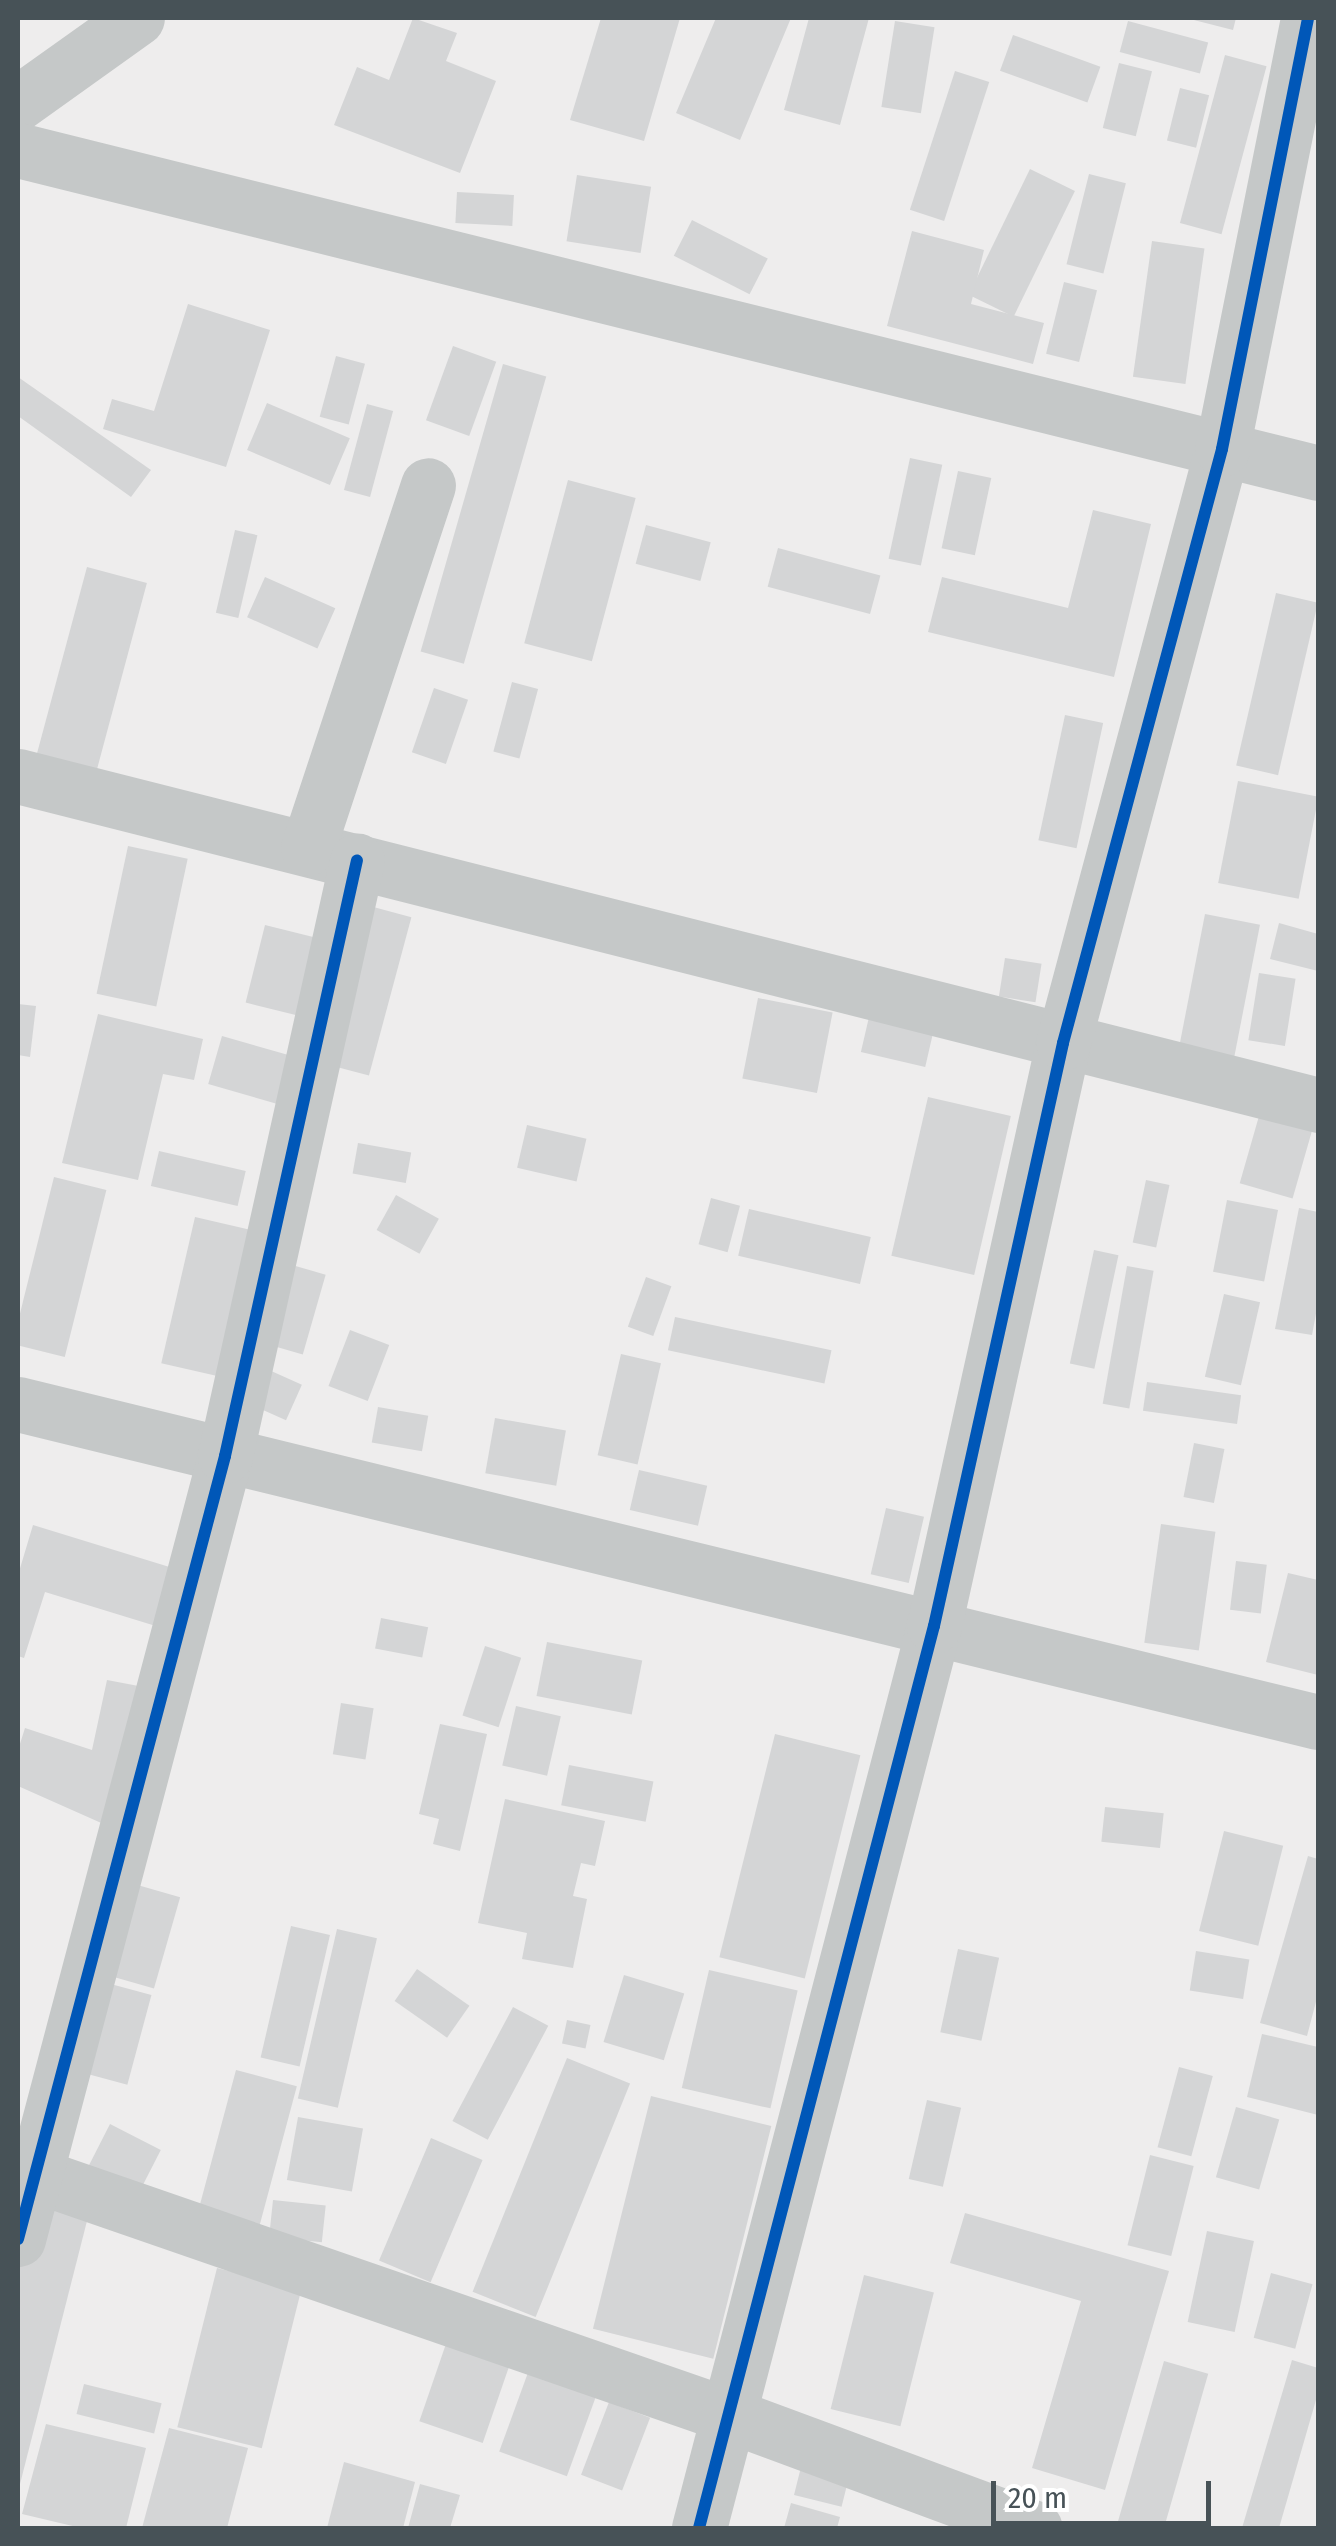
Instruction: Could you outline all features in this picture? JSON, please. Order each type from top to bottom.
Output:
[{"type":"street","points":[[18,103],[136,18]]},
{"type":"street","points":[[700,2528],[934,1626],[1063,1044],[1222,449],[1308,18]]},
{"type":"street","points":[[18,150],[1318,473]]},
{"type":"street","points":[[18,2239],[26,2172],[224,1456],[332,854],[428,485]]},
{"type":"street","points":[[18,776],[1063,1044],[1318,1105]]},
{"type":"street","points":[[18,1404],[1318,1722]]},
{"type":"street","points":[[26,2172],[729,2415],[1035,2528]]},
{"type":"building","points":[[413,18],[457,33],[446,61],[496,81],[460,173],[334,125],[357,67],[389,80]]},
{"type":"building","points":[[601,18],[680,18],[644,141],[570,120]]},
{"type":"building","points":[[716,18],[791,18],[740,140],[676,113]]},
{"type":"building","points":[[809,18],[869,18],[840,125],[784,110]]},
{"type":"building","points":[[1186,18],[1236,18],[1233,30]]},
{"type":"building","points":[[895,21],[935,27],[921,113],[881,107]]},
{"type":"building","points":[[1128,21],[1208,42],[1200,73],[1120,52]]},
{"type":"building","points":[[1013,35],[1100,67],[1087,103],[1000,71]]},
{"type":"building","points":[[1225,55],[1267,66],[1222,234],[1180,223]]},
{"type":"building","points":[[1119,63],[1152,71],[1136,136],[1103,128]]},
{"type":"building","points":[[955,71],[989,82],[944,221],[910,210]]},
{"type":"building","points":[[1180,88],[1209,95],[1196,148],[1167,140]]},
{"type":"building","points":[[1030,169],[1075,191],[1014,317],[969,295]]},
{"type":"building","points":[[1089,174],[1126,183],[1103,273],[1067,264]]},
{"type":"building","points":[[577,175],[651,187],[641,253],[567,241]]},
{"type":"building","points":[[457,192],[514,195],[512,226],[455,223]]},
{"type":"building","points":[[692,220],[768,259],[750,294],[674,256]]},
{"type":"building","points":[[912,231],[984,250],[971,304],[1044,323],[1033,364],[887,326]]},
{"type":"building","points":[[1152,241],[1204,248],[1185,384],[1133,377]]},
{"type":"building","points":[[1064,282],[1097,290],[1079,362],[1046,354]]},
{"type":"building","points":[[188,304],[270,330],[226,467],[103,429],[112,399],[154,411]]},
{"type":"building","points":[[453,346],[496,362],[469,436],[426,420]]},
{"type":"building","points":[[336,356],[365,364],[349,425],[320,417]]},
{"type":"building","points":[[503,364],[546,376],[464,664],[421,651]]},
{"type":"building","points":[[18,377],[151,470],[131,497],[18,416]]},
{"type":"building","points":[[267,403],[350,438],[330,485],[247,450]]},
{"type":"building","points":[[367,404],[393,411],[370,497],[344,490]]},
{"type":"building","points":[[910,458],[942,465],[921,566],[889,559]]},
{"type":"building","points":[[958,471],[991,478],[975,555],[942,548]]},
{"type":"building","points":[[568,480],[636,498],[592,661],[524,643]]},
{"type":"building","points":[[1093,510],[1151,524],[1114,677],[928,632],[942,577],[1068,608]]},
{"type":"building","points":[[646,525],[711,542],[700,581],[636,564]]},
{"type":"building","points":[[235,530],[257,535],[238,618],[216,613]]},
{"type":"building","points":[[778,548],[880,575],[870,614],[768,587]]},
{"type":"building","points":[[87,567],[147,583],[95,778],[35,762]]},
{"type":"building","points":[[265,577],[335,608],[317,649],[247,617]]},
{"type":"building","points":[[1276,593],[1318,603],[1278,775],[1236,765]]},
{"type":"building","points":[[512,682],[538,689],[519,759],[493,752]]},
{"type":"building","points":[[434,688],[468,700],[446,764],[412,752]]},
{"type":"building","points":[[1065,715],[1103,723],[1077,848],[1038,840]]},
{"type":"building","points":[[1238,781],[1318,797],[1299,899],[1218,883]]},
{"type":"building","points":[[128,846],[188,859],[156,1006],[97,994]]},
{"type":"building","points":[[366,905],[411,917],[369,1076],[324,1063]]},
{"type":"building","points":[[1205,914],[1260,925],[1232,1067],[1177,1056]]},
{"type":"building","points":[[1279,923],[1318,934],[1318,971],[1270,959]]},
{"type":"building","points":[[265,925],[325,940],[306,1018],[246,1003]]},
{"type":"building","points":[[1005,958],[1042,964],[1035,1002],[999,997]]},
{"type":"building","points":[[1259,973],[1296,979],[1285,1046],[1248,1040]]},
{"type":"building","points":[[758,998],[833,1013],[817,1093],[742,1078]]},
{"type":"building","points":[[18,1004],[36,1006],[30,1057],[18,1055]]},
{"type":"building","points":[[98,1014],[203,1039],[194,1080],[163,1074],[138,1180],[62,1163]]},
{"type":"building","points":[[869,1017],[933,1032],[925,1067],[861,1052]]},
{"type":"building","points":[[222,1036],[300,1058],[286,1106],[208,1084]]},
{"type":"building","points":[[928,1097],[1011,1116],[974,1275],[891,1256]]},
{"type":"building","points":[[1259,1116],[1312,1131],[1293,1198],[1240,1183]]},
{"type":"building","points":[[527,1125],[586,1139],[577,1182],[517,1168]]},
{"type":"building","points":[[358,1143],[411,1152],[406,1183],[353,1174]]},
{"type":"building","points":[[159,1151],[246,1171],[238,1206],[151,1186]]},
{"type":"building","points":[[54,1177],[106,1190],[65,1357],[18,1345],[18,1321]]},
{"type":"building","points":[[1146,1180],[1169,1185],[1156,1248],[1133,1243]]},
{"type":"building","points":[[396,1195],[439,1219],[419,1254],[377,1230]]},
{"type":"building","points":[[711,1198],[740,1206],[728,1252],[699,1244]]},
{"type":"building","points":[[1227,1200],[1278,1210],[1264,1282],[1213,1272]]},
{"type":"building","points":[[1299,1208],[1318,1212],[1318,1303],[1312,1335],[1275,1329]]},
{"type":"building","points":[[749,1209],[871,1237],[860,1284],[738,1256]]},
{"type":"building","points":[[195,1217],[255,1231],[222,1377],[161,1363]]},
{"type":"building","points":[[1094,1250],[1118,1255],[1094,1369],[1070,1363]]},
{"type":"building","points":[[292,1265],[326,1275],[303,1354],[269,1345]]},
{"type":"building","points":[[1127,1266],[1154,1271],[1129,1409],[1103,1404]]},
{"type":"building","points":[[646,1277],[671,1286],[653,1336],[628,1327]]},
{"type":"building","points":[[1224,1294],[1260,1302],[1241,1385],[1205,1377]]},
{"type":"building","points":[[675,1317],[832,1350],[824,1384],[668,1350]]},
{"type":"building","points":[[350,1330],[389,1345],[368,1401],[328,1386]]},
{"type":"building","points":[[621,1354],[661,1363],[638,1465],[598,1455]]},
{"type":"building","points":[[269,1370],[302,1385],[286,1420],[253,1406]]},
{"type":"building","points":[[1147,1382],[1241,1395],[1237,1424],[1143,1411]]},
{"type":"building","points":[[378,1407],[428,1416],[422,1451],[372,1442]]},
{"type":"building","points":[[495,1418],[566,1431],[556,1486],[485,1473]]},
{"type":"building","points":[[1194,1443],[1224,1449],[1214,1503],[1184,1497]]},
{"type":"building","points":[[639,1470],[707,1486],[698,1526],[630,1510]]},
{"type":"building","points":[[886,1508],[924,1517],[909,1583],[871,1574]]},
{"type":"building","points":[[1161,1524],[1215,1532],[1199,1650],[1144,1643]]},
{"type":"building","points":[[33,1525],[176,1569],[159,1627],[45,1592],[24,1658],[18,1656],[18,1575]]},
{"type":"building","points":[[1236,1561],[1267,1565],[1261,1613],[1230,1610]]},
{"type":"building","points":[[1288,1573],[1318,1580],[1318,1675],[1266,1662]]},
{"type":"building","points":[[381,1618],[428,1627],[422,1658],[375,1648]]},
{"type":"building","points":[[547,1642],[642,1661],[632,1714],[537,1696]]},
{"type":"building","points":[[485,1646],[521,1658],[499,1727],[462,1715]]},
{"type":"building","points":[[107,1680],[149,1688],[117,1830],[18,1786],[18,1750],[25,1728],[92,1750]]},
{"type":"building","points":[[341,1703],[374,1708],[365,1760],[333,1754]]},
{"type":"building","points":[[516,1706],[561,1716],[547,1776],[502,1765]]},
{"type":"building","points":[[440,1724],[487,1734],[460,1851],[433,1844],[439,1819],[419,1814]]},
{"type":"building","points":[[775,1734],[860,1755],[805,1978],[719,1957]]},
{"type":"building","points":[[569,1765],[653,1781],[646,1822],[561,1805]]},
{"type":"building","points":[[505,1799],[605,1821],[595,1866],[581,1863],[573,1896],[587,1899],[573,1968],[522,1959],[527,1933],[478,1923]]},
{"type":"building","points":[[1105,1807],[1164,1813],[1160,1848],[1101,1842]]},
{"type":"building","points":[[1224,1831],[1283,1846],[1258,1946],[1199,1931]]},
{"type":"building","points":[[1308,1856],[1318,1859],[1318,1994],[1307,2036],[1260,2023]]},
{"type":"building","points":[[134,1884],[180,1897],[154,1989],[108,1975]]},
{"type":"building","points":[[291,1926],[330,1935],[300,2067],[261,2058]]},
{"type":"building","points":[[337,1929],[377,1938],[338,2108],[298,2099]]},
{"type":"building","points":[[958,1949],[999,1958],[981,2041],[940,2032]]},
{"type":"building","points":[[1196,1951],[1249,1959],[1243,1999],[1190,1991]]},
{"type":"building","points":[[417,1969],[469,2006],[447,2038],[395,2001]]},
{"type":"building","points":[[709,1970],[798,1990],[770,2108],[682,2088]]},
{"type":"building","points":[[624,1975],[684,1993],[664,2060],[604,2042]]},
{"type":"building","points":[[107,1983],[151,1995],[127,2085],[83,2073]]},
{"type":"building","points":[[513,2007],[548,2026],[488,2140],[452,2121]]},
{"type":"building","points":[[567,2020],[590,2025],[585,2048],[562,2043]]},
{"type":"building","points":[[1262,2034],[1318,2047],[1318,2115],[1247,2097]]},
{"type":"building","points":[[567,2058],[630,2083],[536,2317],[473,2292]]},
{"type":"building","points":[[1179,2067],[1213,2076],[1191,2156],[1158,2147]]},
{"type":"building","points":[[236,2070],[297,2086],[259,2229],[198,2213]]},
{"type":"building","points":[[651,2096],[771,2126],[713,2359],[593,2329]]},
{"type":"building","points":[[927,2100],[961,2108],[943,2187],[909,2179]]},
{"type":"building","points":[[1236,2107],[1279,2119],[1259,2190],[1216,2177]]},
{"type":"building","points":[[298,2117],[363,2128],[352,2191],[287,2180]]},
{"type":"building","points":[[110,2124],[161,2150],[138,2195],[87,2169]]},
{"type":"building","points":[[431,2138],[483,2160],[431,2282],[379,2260]]},
{"type":"building","points":[[1150,2155],[1194,2166],[1171,2256],[1128,2245]]},
{"type":"building","points":[[273,2200],[326,2206],[322,2242],[269,2237]]},
{"type":"building","points":[[36,2203],[88,2217],[19,2488],[18,2275]]},
{"type":"building","points":[[965,2213],[1169,2271],[1105,2490],[1032,2468],[1081,2301],[950,2263]]},
{"type":"building","points":[[1207,2231],[1254,2241],[1235,2332],[1188,2322]]},
{"type":"building","points":[[217,2268],[301,2289],[262,2448],[177,2427]]},
{"type":"building","points":[[1271,2273],[1313,2284],[1295,2349],[1254,2338]]},
{"type":"building","points":[[864,2275],[934,2292],[900,2426],[831,2409]]},
{"type":"building","points":[[448,2338],[511,2360],[483,2443],[419,2421]]},
{"type":"building","points":[[1292,2360],[1318,2368],[1318,2393],[1279,2528],[1242,2528]]},
{"type":"building","points":[[1164,2361],[1208,2374],[1164,2528],[1116,2528]]},
{"type":"building","points":[[530,2367],[598,2392],[567,2476],[499,2452]]},
{"type":"building","points":[[84,2384],[162,2403],[154,2433],[77,2414]]},
{"type":"building","points":[[609,2402],[650,2418],[622,2491],[581,2475]]},
{"type":"building","points":[[46,2424],[146,2448],[126,2528],[81,2528],[22,2514]]},
{"type":"building","points":[[169,2428],[248,2448],[227,2528],[142,2528]]},
{"type":"building","points":[[344,2462],[415,2482],[403,2528],[327,2528]]},
{"type":"building","points":[[802,2463],[850,2475],[842,2507],[794,2495]]},
{"type":"building","points":[[420,2484],[460,2495],[450,2528],[408,2528]]},
{"type":"building","points":[[791,2503],[840,2517],[837,2528],[784,2528]]},
{"type":"cycle path","points":[[699,2528],[934,1626],[1063,1043],[1222,449],[1308,18]]},
{"type":"cycle path","points":[[18,2239],[225,1456],[357,860]]}]
